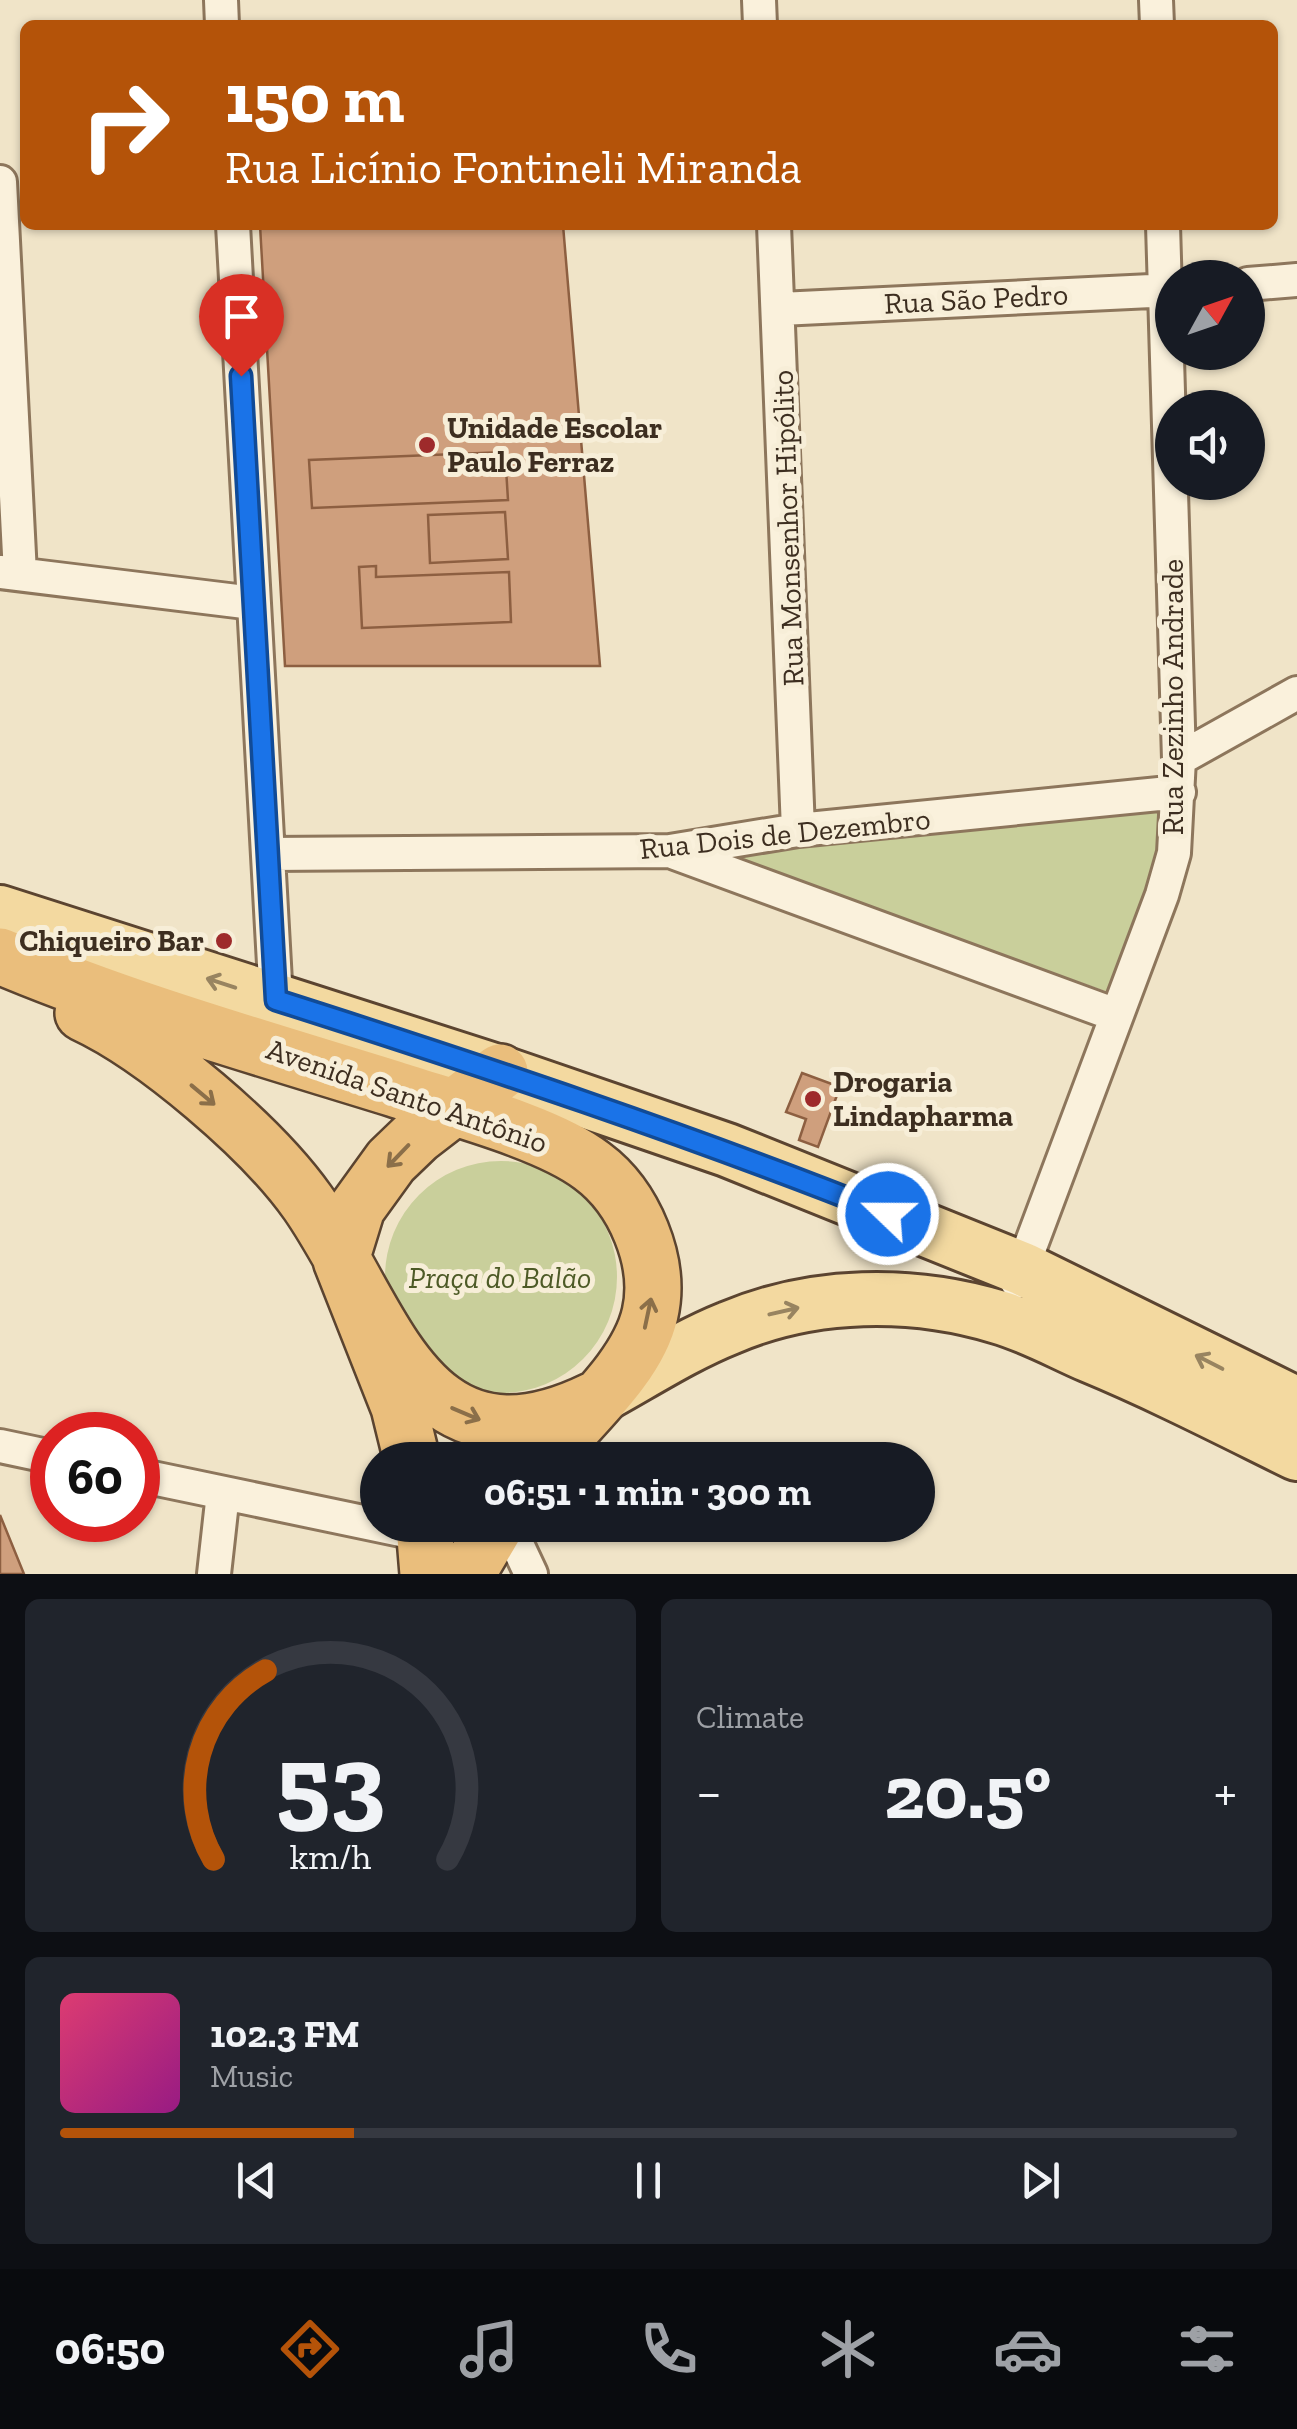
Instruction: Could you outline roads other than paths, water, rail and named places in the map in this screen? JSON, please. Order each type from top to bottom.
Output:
[{"type":"highway","name":"Avenida Santo Antônio","points":[[0,956],[94,992],[455,1108],[561,1147],[593,1166],[634,1214],[646,1247],[652,1290],[650,1314],[640,1341],[601,1396],[560,1442]]},
{"type":"highway","points":[[0,974],[90,1015],[151,1053],[220,1109],[307,1202],[404,1360],[422,1385],[448,1406],[478,1420],[505,1425],[542,1421],[601,1396]]},
{"type":"highway","points":[[408,1442],[399,1406],[340,1260],[357,1208],[371,1186],[417,1136],[500,1072]]},
{"type":"highway","points":[[467,1574],[486,1542]]},
{"type":"main road","name":"Avenida Santo Antônio","points":[[0,912],[500,1072],[727,1150],[1023,1270],[1297,1404]]},
{"type":"main road","points":[[601,1396],[730,1327],[770,1314],[821,1303],[912,1299],[1001,1318],[1129,1372],[1297,1454]]},
{"type":"street","points":[[0,182],[10,573],[253,604]]},
{"type":"street","points":[[233,230],[276,1000]]},
{"type":"street","name":"Rua Monsenhor Hipólito","points":[[774,230],[798,830]]},
{"type":"street","name":"Rua Zezinho Andrade","points":[[1162,230],[1165,260]]},
{"type":"street","points":[[1265,283],[1297,280]]},
{"type":"street","name":"Rua São Pedro","points":[[780,309],[1155,291]]},
{"type":"street","name":"Rua Zezinho Andrade","points":[[1001,1318],[1023,1270],[1174,854],[1180,759],[1170,370]]},
{"type":"street","points":[[1180,759],[1297,693]]},
{"type":"street","name":"Rua Dois de Dezembro","points":[[269,854],[670,851],[798,830],[1179,792]]},
{"type":"street","points":[[670,851],[1116,1015]]},
{"type":"street","points":[[0,1446],[30,1452]]},
{"type":"street","points":[[160,1480],[426,1545]]},
{"type":"street","points":[[214,1574],[223,1493]]},
{"type":"street","points":[[516,1542],[531,1574]]},
{"type":"place","name":"Unidade Escolar Paulo Ferraz","points":[[427,445]]},
{"type":"place","name":"Chiqueiro Bar","points":[[224,941]]},
{"type":"place","name":"Drogaria Lindapharma","points":[[813,1099]]},
{"type":"park label","name":"Praça do Balão","points":[[500,1278]]}]
